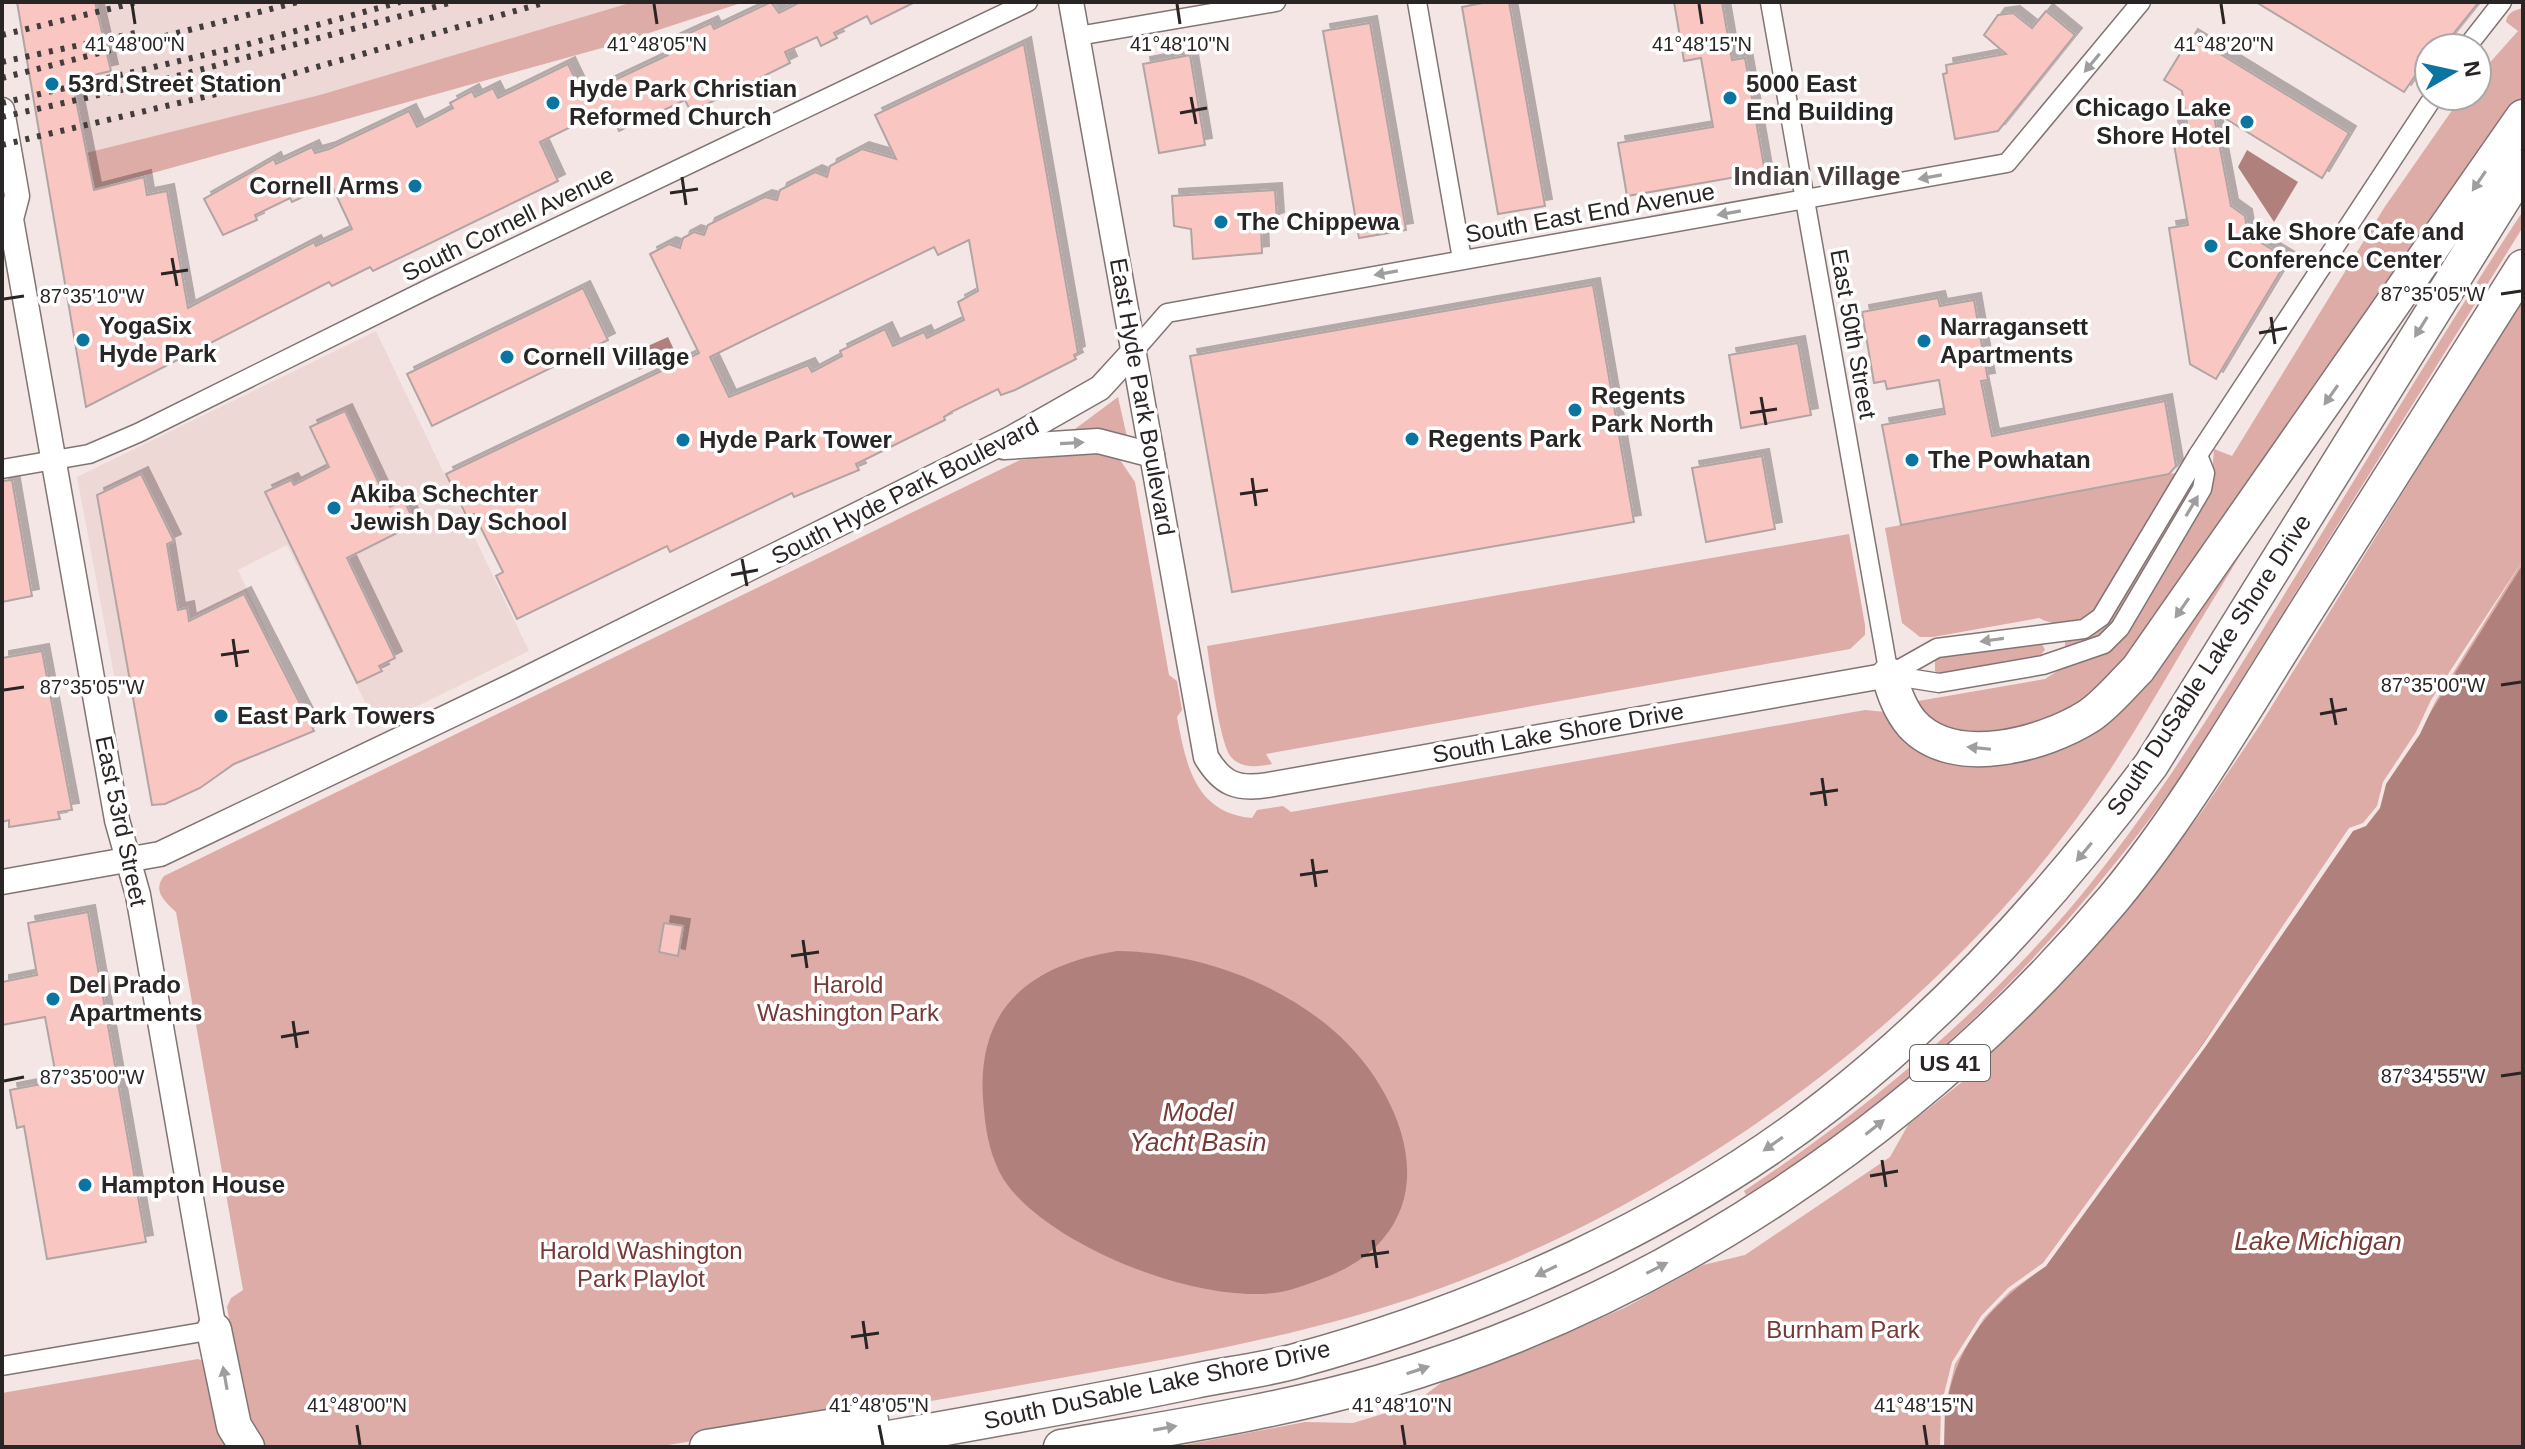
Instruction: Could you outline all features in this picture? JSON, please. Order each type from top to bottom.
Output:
[{"type":"highway","points":[[1889,675],[1897,701],[1914,726],[1947,745],[1995,750],[2047,737],[2091,715],[2138,669],[2523,117]]},
{"type":"highway","name":"South DuSable Lake Shore Drive","points":[[838,1447],[1297,1361],[1508,1289],[1640,1226],[1764,1150],[1828,1105],[1917,1030],[2038,907],[2151,765],[2523,167]]},
{"type":"highway","name":"South DuSable Lake Shore Drive","points":[[1061,1447],[1304,1403],[1385,1381],[1522,1332],[1662,1266],[1774,1200],[1926,1086],[2039,979],[2114,897],[2191,794],[2523,267]]},
{"type":"highway","points":[[214,1330],[234,1426],[247,1447]]},
{"type":"highway","points":[[707,1447],[1042,1391],[1117,1397]]},
{"type":"street","name":"South Cornell Avenue","points":[[2,469],[89,454],[138,433],[430,288],[1028,2]]},
{"type":"street","name":"East Hyde Park Boulevard","points":[[1071,2],[1206,757],[1228,784]]},
{"type":"street","points":[[1078,36],[1276,2]]},
{"type":"street","points":[[1417,2],[1462,259]]},
{"type":"street","name":"East 50th Street","points":[[1770,2],[1889,675]]},
{"type":"street","name":"South East End Avenue","points":[[1133,352],[1167,313],[2007,163],[2141,2]]},
{"type":"street","points":[[2479,32],[2502,2]]},
{"type":"street","name":"East 53rd Street","points":[[2,110],[17,196],[6,213],[127,860],[138,895],[214,1330]]},
{"type":"street","points":[[1889,675],[1937,648],[2084,629],[2101,617],[2198,455],[2423,112]]},
{"type":"street","name":"South Hyde Park Boulevard","points":[[2,882],[160,854],[537,673],[994,447],[1100,388],[1133,352]]},
{"type":"street","points":[[994,447],[1098,441],[1152,455]]},
{"type":"street","points":[[1889,675],[1939,683],[2051,662],[2104,644],[2120,628],[2202,489],[2205,473],[2198,455]]},
{"type":"street","points":[[2048,633],[2056,647],[2051,662]]},
{"type":"street","name":"South Lake Shore Drive","points":[[1228,784],[1236,787],[1268,785],[1889,675]]},
{"type":"street","points":[[2,1366],[214,1330]]},
{"type":"shaded area","points":[[17,2],[744,2],[609,46],[52,201]]},
{"type":"shaded area","name":"Akiba Schechter Jewish Day School","points":[[376,331],[529,651],[377,726],[287,545],[238,570],[270,639],[226,659],[115,680],[77,477]]},
{"type":"green space","points":[[633,2],[744,2],[609,46],[52,201],[86,153],[320,95]]},
{"type":"green space","points":[[2523,8],[2523,104],[2112,679],[2097,694],[2068,713],[2015,731],[1963,732],[1940,724],[1919,710],[1918,701],[2045,679],[2065,666],[2100,653],[2211,485],[2214,449],[2232,456],[2384,208],[2451,112],[2493,112],[2493,59],[2518,31],[2506,22],[2514,11]]},
{"type":"green space","points":[[2523,211],[2523,227],[2182,775],[2137,836],[2039,952],[1930,1059],[1810,1154],[1746,1195],[1744,1191],[1879,1093],[1963,1020],[2041,941],[2106,864],[2209,715]]},
{"type":"green space","name":"Burnham Park","points":[[2523,297],[2523,564],[2380,808],[1942,1440],[1944,1447],[1174,1447],[1305,1422],[1353,1423],[1412,1405],[1442,1382],[1536,1347],[1626,1307],[1703,1265],[1745,1255],[1890,1157],[1908,1125],[1962,1082],[2074,971],[2149,883],[2203,810],[2262,722]]},
{"type":"green space","points":[[1118,397],[1127,437],[1073,432],[1075,429]]},
{"type":"green space","name":"Harold Washington Park","points":[[1100,450],[1118,457],[1135,482],[1169,675],[1177,681],[1182,710],[1177,717],[1184,752],[1196,784],[1218,807],[1252,818],[1257,810],[1283,806],[1291,812],[1865,710],[1886,712],[1904,730],[2049,747],[2287,478],[2097,790],[1999,913],[1931,982],[1857,1048],[1778,1108],[1696,1163],[1610,1212],[1522,1255],[1392,1305],[1265,1339],[1049,1380],[655,1447],[259,1447],[247,1423],[227,1307],[231,1298],[243,1290],[176,912],[164,900],[159,887],[164,876],[1020,460]]},
{"type":"green space","points":[[2180,472],[2095,611],[2083,620],[2061,624],[2039,618],[1933,637],[1920,637],[1902,623],[1885,528]]},
{"type":"green space","points":[[2195,474],[2197,483],[2111,627],[2104,635],[2065,650],[2065,640],[2081,637]]},
{"type":"green space","points":[[1849,534],[1865,625],[1865,635],[1850,649],[1266,754],[1272,764],[1266,765],[1240,764],[1227,749],[1207,646]]},
{"type":"green space","points":[[2041,642],[2045,650],[2038,658],[1938,674],[1935,671],[1935,659],[1940,656]]},
{"type":"green space","points":[[198,1359],[204,1361],[227,1447],[2,1447],[2,1393]]},
{"type":"water","points":[[2247,150],[2298,182],[2274,222],[2238,167]]},
{"type":"water","points":[[668,337],[676,354],[639,370],[632,353]]},
{"type":"water","name":"Lake Michigan","points":[[2523,564],[2523,1447],[1944,1447],[1942,1429],[1954,1375],[1972,1338],[1996,1307],[2046,1266],[2353,830],[2367,823],[2376,812],[2386,784]]},
{"type":"water","name":"Model Yacht Basin","points":[[1117,951],[1175,957],[1232,972],[1286,997],[1311,1013],[1354,1051],[1373,1074],[1388,1101],[1400,1129],[1406,1158],[1406,1187],[1399,1214],[1373,1249],[1341,1270],[1293,1289],[1260,1294],[1221,1292],[1136,1269],[1094,1250],[1057,1229],[1026,1205],[1004,1180],[990,1146],[984,1110],[983,1076],[987,1046],[997,1021],[1012,999],[1056,968]]},
{"type":"pier","points":[[2523,560],[2435,702],[2420,734],[2386,784],[2380,808],[2366,826],[2353,831],[2206,1046],[2046,1266],[2010,1291],[1984,1318],[1955,1364],[1945,1407],[1944,1447],[1940,1447],[1941,1406],[1952,1362],[1981,1316],[2008,1288],[2043,1263],[2203,1044],[2349,828],[2363,823],[2377,806],[2383,782],[2416,732],[2431,700]]},
{"type":"building","points":[[17,2],[95,2],[111,71],[72,80],[94,190],[144,177],[147,195],[167,191],[188,308],[314,242],[316,246],[352,229],[331,184],[292,202],[290,198],[255,215],[257,220],[223,235],[204,199],[274,159],[276,164],[312,147],[315,153],[329,149],[409,111],[417,127],[453,108],[450,103],[472,91],[475,97],[493,88],[498,98],[568,64],[583,95],[668,55],[663,45],[711,23],[714,29],[771,2],[779,13],[800,2],[915,2],[871,24],[867,16],[834,33],[837,38],[821,46],[817,37],[785,52],[790,63],[695,110],[694,106],[689,108],[685,100],[619,131],[609,108],[540,142],[558,181],[373,271],[370,267],[332,286],[329,282],[86,407]]},
{"type":"building","points":[[1509,2],[1545,206],[1498,214],[1462,7]]},
{"type":"building","name":"5000 East End Building","points":[[1674,2],[1722,2],[1732,60],[1745,58],[1765,172],[1627,196],[1618,143],[1713,127],[1701,58],[1684,61]]},
{"type":"building","points":[[2256,2],[2479,2],[2455,32],[2413,32],[2413,79],[2404,92]]},
{"type":"building","points":[[2046,11],[2075,35],[1998,131],[1955,139],[1943,74],[1947,73],[1946,65],[2006,54],[1984,35],[1998,15],[2013,13],[2032,28]]},
{"type":"building","points":[[1370,23],[1406,230],[1359,238],[1323,31]]},
{"type":"building","name":"Lake Shore Cafe and Conference Center","points":[[2191,36],[2349,133],[2322,178],[2213,111],[2231,206],[2245,216],[2248,235],[2288,259],[2216,379],[2190,364],[2169,228],[2188,225],[2171,127],[2187,124],[2182,91],[2164,80]]},
{"type":"building","points":[[1024,44],[1078,353],[1074,355],[1076,359],[1015,390],[1001,395],[998,389],[953,411],[944,417],[945,420],[856,464],[859,470],[794,497],[792,493],[670,552],[667,546],[517,619],[496,576],[503,572],[474,514],[467,517],[446,474],[699,353],[650,254],[669,244],[680,248],[683,238],[694,232],[704,235],[708,225],[765,197],[777,200],[780,190],[815,172],[827,177],[830,166],[862,149],[896,159],[875,115]],"holes":[[[969,240],[978,291],[958,302],[964,320],[927,338],[924,332],[893,346],[885,329],[840,351],[842,356],[812,372],[808,365],[729,397],[710,357],[934,247],[938,255]]]},
{"type":"building","points":[[1190,55],[1205,145],[1159,153],[1143,64]]},
{"type":"building","name":"The Chippewa","points":[[1275,190],[1277,219],[1261,225],[1262,253],[1193,259],[1191,229],[1174,226],[1172,196]]},
{"type":"building","name":"Regents Park","points":[[1593,285],[1634,522],[1232,592],[1190,356]]},
{"type":"building","name":"Cornell Village","points":[[583,288],[608,340],[432,426],[407,374]]},
{"type":"building","points":[[1938,298],[1940,306],[1974,300],[1988,380],[1981,381],[1992,436],[2165,401],[2176,466],[2169,474],[1901,525],[1882,425],[1945,414],[1939,380],[1887,389],[1885,381],[1874,383],[1862,312]]},
{"type":"building","points":[[1798,343],[1811,415],[1741,428],[1729,355]]},
{"type":"building","points":[[345,411],[390,507],[404,500],[415,524],[347,558],[395,658],[379,666],[382,671],[357,683],[265,492],[291,480],[294,485],[329,467],[310,427]]},
{"type":"building","points":[[1762,456],[1775,529],[1706,542],[1692,468]]},
{"type":"building","points":[[141,474],[174,541],[167,544],[178,610],[187,608],[189,621],[244,594],[314,731],[234,764],[200,788],[165,804],[152,805],[97,495]]},
{"type":"building","points":[[12,480],[32,596],[2,602],[2,481]]},
{"type":"building","points":[[42,651],[72,810],[58,812],[60,819],[9,827],[9,820],[2,822],[2,658]]},
{"type":"building","name":"Hampton House","points":[[88,912],[146,1242],[47,1259],[24,1126],[17,1128],[10,1090],[57,1081],[45,1017],[2,1025],[2,982],[37,975],[28,923]]},
{"type":"building","points":[[664,923],[683,926],[678,956],[659,952]]},
{"type":"railway","points":[[2,35],[138,2]]},
{"type":"railway","points":[[2,78],[298,2]]},
{"type":"railway","points":[[2,103],[234,48],[400,2]]},
{"type":"railway","points":[[2,117],[147,84],[453,2]]},
{"type":"railway","points":[[2,145],[242,88],[547,2]]},
{"type":"railway","points":[[2,62],[135,33]]},
{"type":"place","name":"53rd Street Station","points":[[52,84]]},
{"type":"place","name":"5000 East End Building","points":[[1730,98]]},
{"type":"place","name":"Hyde Park Christian Reformed Church","points":[[553,103]]},
{"type":"place","name":"Chicago Lake Shore Hotel","points":[[2247,122]]},
{"type":"place","name":"Cornell Arms","points":[[415,186]]},
{"type":"place","name":"The Chippewa","points":[[1221,222]]},
{"type":"place","name":"Lake Shore Cafe and Conference Center","points":[[2211,246]]},
{"type":"place","name":"YogaSix Hyde Park","points":[[83,340]]},
{"type":"place","name":"Narragansett Apartments","points":[[1924,341]]},
{"type":"place","name":"Cornell Village","points":[[507,357]]},
{"type":"place","name":"Regents Park North","points":[[1575,410]]},
{"type":"place","name":"Regents Park","points":[[1412,439]]},
{"type":"place","name":"Hyde Park Tower","points":[[683,440]]},
{"type":"place","name":"The Powhatan","points":[[1912,460]]},
{"type":"place","name":"Akiba Schechter Jewish Day School","points":[[334,508]]},
{"type":"place","name":"East Park Towers","points":[[221,716]]},
{"type":"place","name":"Del Prado Apartments","points":[[53,999]]},
{"type":"place","name":"Hampton House","points":[[85,1185]]},
{"type":"district","name":"Indian Village","points":[[1817,176]]},
{"type":"park label","name":"Harold Washington Park Playlot","points":[[641,1265]]}]
